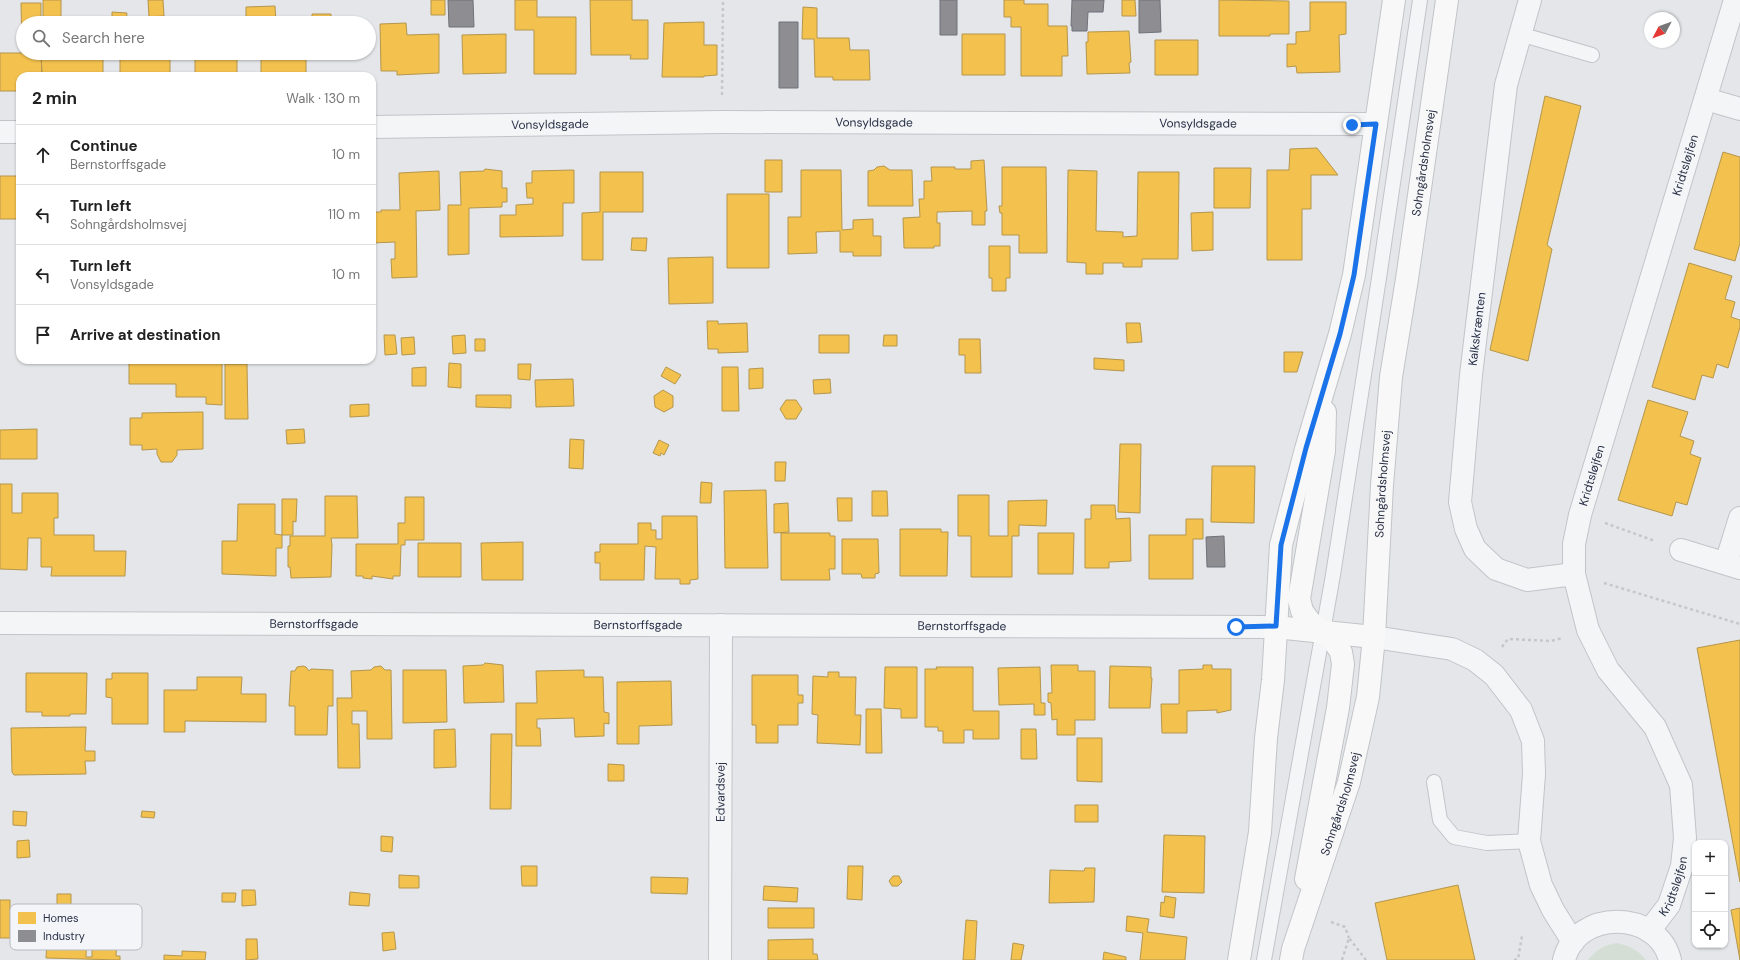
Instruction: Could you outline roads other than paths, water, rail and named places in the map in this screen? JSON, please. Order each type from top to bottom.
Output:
[{"type":"street","points":[[1239,960],[1260,832],[1281,545],[1306,448],[1325,389],[1354,275],[1394,0]]},
{"type":"street","name":"Sohngårdsholmsvej","points":[[1292,955],[1349,782],[1368,697],[1374,637],[1382,492],[1391,377],[1407,280],[1447,0]]},
{"type":"street","name":"Kalkskrænten","points":[[1530,0],[1506,84],[1471,376],[1460,502],[1466,529],[1475,549],[1496,569],[1527,580],[1574,574]]},
{"type":"street","name":"Kridtsløjfen","points":[[1649,931],[1669,905],[1682,866],[1685,838],[1681,785],[1656,728],[1608,670],[1588,630],[1574,574],[1574,544],[1580,515],[1735,0]]},
{"type":"street","points":[[1706,99],[1740,109]]},
{"type":"street","name":"Vonsyldsgade","points":[[376,127],[722,122],[1376,124]]},
{"type":"street","points":[[0,132],[16,132]]},
{"type":"street","points":[[1292,955],[1341,693],[1343,664],[1341,652],[1333,640],[1311,624],[1302,611],[1299,599],[1324,451],[1325,389]]},
{"type":"street","points":[[1681,550],[1733,566],[1740,518]]},
{"type":"street","name":"Bernstorffsgade","points":[[0,623],[1276,626]]},
{"type":"street","name":"Edvardsvej","points":[[720,960],[721,625]]},
{"type":"street","points":[[1276,626],[1374,637],[1452,649],[1475,660],[1494,675],[1509,692],[1521,710],[1533,741],[1534,774],[1529,841],[1541,885],[1554,910],[1568,951]]},
{"type":"street","points":[[1568,951],[1586,930],[1601,923],[1618,921],[1634,924],[1649,931],[1661,943],[1670,960]]},
{"type":"lane","points":[[1264,960],[1323,632],[1381,270],[1420,0]]},
{"type":"lane","points":[[1520,34],[1592,55]]},
{"type":"lane","points":[[1434,782],[1440,820],[1454,837],[1487,843],[1529,841]]}]
